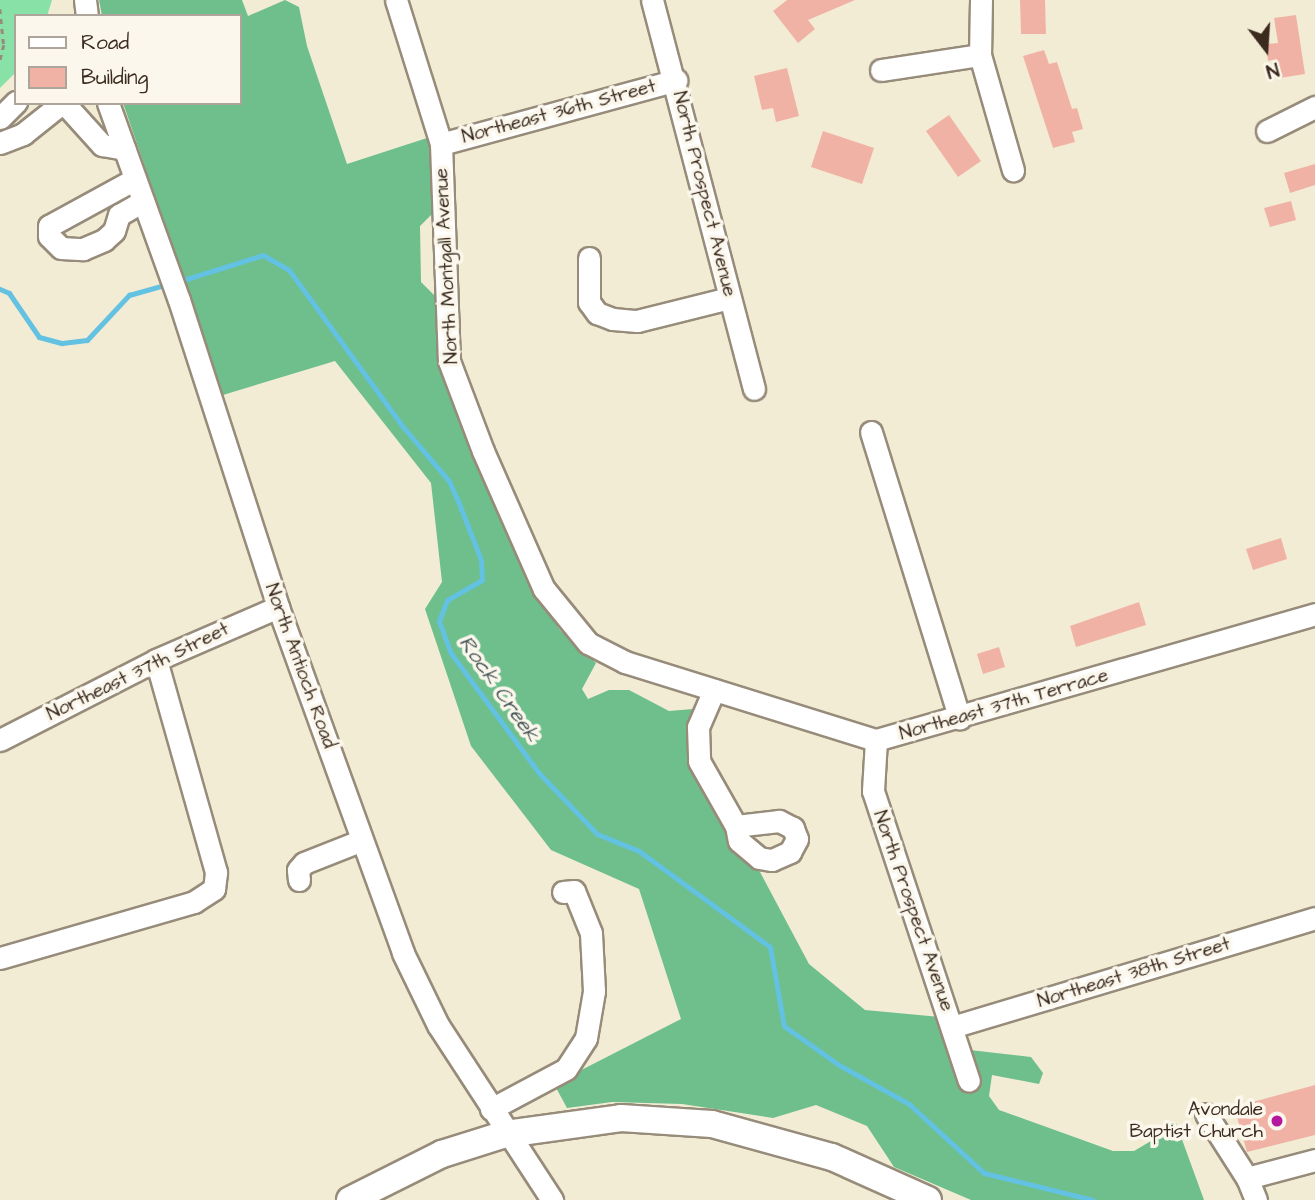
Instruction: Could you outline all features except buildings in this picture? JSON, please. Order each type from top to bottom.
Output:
[{"type":"main road","points":[[350,1200],[442,1154],[506,1134],[621,1118],[712,1124],[832,1157],[928,1200]]},
{"type":"street","name":"North Montgall Avenue","points":[[396,0],[441,144],[449,361],[483,451],[544,589],[579,635]]},
{"type":"street","name":"North Prospect Avenue","points":[[652,0],[676,80],[729,298],[754,388]]},
{"type":"street","points":[[981,0],[980,55],[1013,170]]},
{"type":"street","points":[[881,70],[980,55]]},
{"type":"street","name":"Northeast 36th Street","points":[[441,144],[676,80]]},
{"type":"street","points":[[0,118],[14,104]]},
{"type":"street","points":[[0,144],[23,134],[60,105]]},
{"type":"street","points":[[65,105],[102,145],[125,149]]},
{"type":"street","name":"North Antioch Road","points":[[109,105],[178,300],[278,607],[403,953],[438,1025],[506,1134],[552,1200]]},
{"type":"street","points":[[1267,131],[1315,107]]},
{"type":"street","points":[[135,179],[49,226],[48,236],[61,248],[83,249],[104,240],[114,231],[119,215],[143,201]]},
{"type":"street","points":[[589,258],[589,302],[597,313],[612,319],[637,321],[729,298]]},
{"type":"street","points":[[871,432],[960,719]]},
{"type":"street","name":"Northeast 37th Street","points":[[0,740],[156,660],[278,607]]},
{"type":"street","name":"Northeast 37th Terrace","points":[[579,635],[606,655],[876,740],[960,719],[1315,614]]},
{"type":"street","points":[[0,958],[194,902],[214,889],[216,872],[156,660]]},
{"type":"street","points":[[714,690],[698,727],[699,761],[736,827]]},
{"type":"street","name":"North Prospect Avenue","points":[[876,740],[873,792],[969,1080]]},
{"type":"street","points":[[299,880],[298,870],[304,863],[362,840]]},
{"type":"street","points":[[491,1109],[566,1069],[586,1038],[594,991],[592,933],[574,891],[563,892]]},
{"type":"street","name":"Northeast 38th Street","points":[[952,1027],[1315,918]]},
{"type":"street","points":[[1206,1114],[1247,1178],[1256,1200]]},
{"type":"street","points":[[1247,1178],[1315,1160]]},
{"type":"path","points":[[0,9],[4,45],[0,61]]},
{"type":"green space","points":[[0,0],[52,0],[48,14],[14,14],[14,74],[0,88]]},
{"type":"green space","points":[[99,0],[242,0],[248,16],[285,0],[299,7],[307,46],[347,164],[430,137],[435,155],[434,212],[420,226],[421,282],[437,298],[537,594],[560,630],[596,663],[582,689],[588,699],[609,690],[629,690],[669,711],[693,709],[690,750],[699,780],[725,829],[760,872],[809,964],[865,1010],[940,1017],[952,1048],[1031,1057],[1043,1073],[1039,1084],[992,1075],[989,1096],[999,1110],[1113,1151],[1134,1151],[1151,1141],[1157,1127],[1176,1123],[1204,1200],[971,1200],[894,1167],[867,1126],[816,1105],[773,1118],[682,1104],[612,1102],[567,1108],[554,1084],[681,1019],[639,889],[551,850],[471,746],[425,609],[442,582],[431,483],[335,361],[223,395],[124,105],[242,105],[242,14],[102,14]]},
{"type":"waterway","name":"Rock Creek","points":[[177,282],[263,255],[289,270],[404,428],[449,481],[458,501],[481,560],[482,580],[447,600],[439,621],[450,652],[539,773],[597,834],[639,851],[770,947],[784,1026],[839,1065],[909,1104],[984,1173],[1093,1200]]},
{"type":"waterway","name":"Rock Creek","points":[[0,289],[9,293],[39,337],[62,343],[87,340],[129,295],[168,284]]},
{"type":"place","name":"Avondale Baptist Church","points":[[1277,1121]]}]
